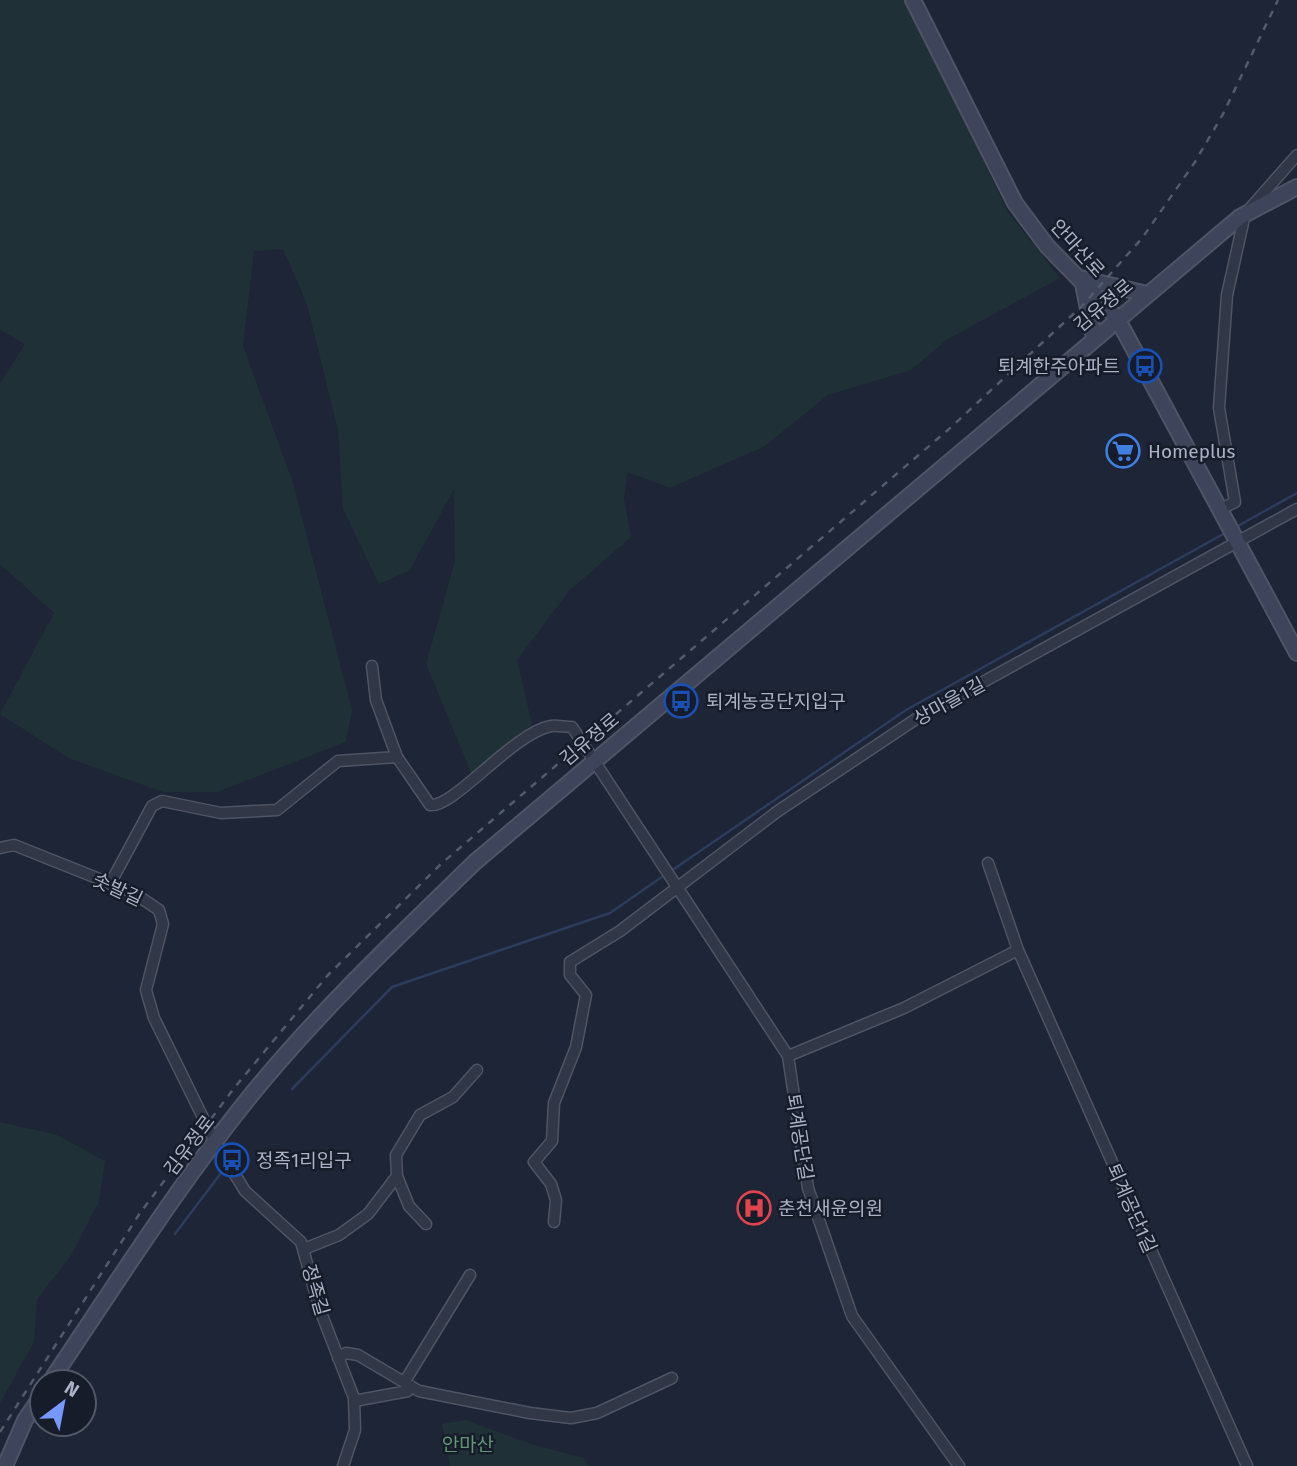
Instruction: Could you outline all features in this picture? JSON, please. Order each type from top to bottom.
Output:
[{"type":"street","name":"안마산로","points":[[913,0],[1015,204],[1047,246],[1117,318],[1237,540]]},
{"type":"street","points":[[1222,512],[1235,502],[1219,408],[1227,295],[1245,214],[1297,155]]},
{"type":"street","name":"김유정로","points":[[59,1368],[150,1231],[261,1083],[362,971],[475,862],[1147,293],[1245,214],[1297,187]]},
{"type":"street","points":[[1094,338],[1081,280],[1147,293]]},
{"type":"street","name":"상마을1길","points":[[554,1222],[556,1200],[551,1184],[534,1162],[552,1141],[554,1103],[576,1047],[586,995],[570,975],[570,962],[778,811],[940,704],[1052,646],[1237,540],[1297,509]]},
{"type":"street","points":[[1237,540],[1297,653]]},
{"type":"street","points":[[372,666],[376,700],[397,757],[430,806],[437,806],[496,757],[549,726],[572,727],[594,760]]},
{"type":"street","points":[[110,884],[152,806],[162,801],[221,813],[277,810],[338,761],[397,757]]},
{"type":"street","name":"퇴계공단길","points":[[594,760],[788,1056],[808,1188],[852,1316],[959,1466]]},
{"type":"street","name":"솟발길","points":[[0,848],[14,845],[132,892],[159,910],[163,923],[146,989],[154,1018],[215,1142]]},
{"type":"street","name":"퇴계공단1길","points":[[988,863],[1018,950],[1247,1466]]},
{"type":"street","points":[[788,1056],[904,1008],[1018,950]]},
{"type":"street","points":[[426,1224],[409,1206],[397,1175],[396,1155],[420,1115],[453,1097],[477,1070]]},
{"type":"street","name":"정족길","points":[[215,1142],[245,1191],[302,1242],[320,1310],[354,1401],[355,1430],[343,1466]]},
{"type":"street","points":[[304,1250],[338,1235],[368,1214],[397,1175]]},
{"type":"street","points":[[354,1401],[408,1391],[408,1384],[470,1275]]},
{"type":"street","points":[[338,1358],[346,1353],[358,1355],[419,1391],[571,1418],[597,1413],[672,1378]]},
{"type":"street","points":[[5,1466],[28,1416]]},
{"type":"green space","points":[[0,0],[909,0],[1007,211],[1060,278],[948,339],[911,370],[828,395],[765,446],[670,488],[627,472],[624,499],[631,537],[569,591],[517,660],[535,737],[472,775],[426,664],[455,561],[454,489],[410,570],[379,584],[343,509],[338,430],[307,304],[283,249],[254,251],[243,346],[293,483],[352,710],[346,742],[217,792],[163,792],[68,758],[0,714],[54,613],[0,564],[0,383],[25,344],[0,330]]},
{"type":"green space","points":[[0,1122],[57,1135],[105,1161],[99,1202],[70,1257],[37,1299],[34,1342],[0,1403]]},
{"type":"green space","name":"안마산","points":[[466,1420],[531,1444],[584,1458],[589,1466],[450,1466],[442,1424]]},
{"type":"waterway","points":[[1236,527],[1297,493]]},
{"type":"waterway","points":[[671,871],[906,710],[1227,532]]},
{"type":"waterway","points":[[292,1089],[392,987],[610,913],[666,874]]},
{"type":"waterway","points":[[175,1234],[224,1169]]},
{"type":"railway","points":[[0,1432],[140,1213],[235,1087],[328,975],[441,864],[949,429],[1082,306],[1143,237],[1195,162],[1223,114],[1278,0]]},
{"type":"place","name":"퇴계한주아파트","points":[[1145,366]]},
{"type":"place","name":"Homeplus","points":[[1123,451]]},
{"type":"place","name":"퇴계농공단지입구","points":[[681,701]]},
{"type":"place","name":"정족1리입구","points":[[232,1160]]},
{"type":"place","name":"춘천새윤의원","points":[[754,1208]]}]
